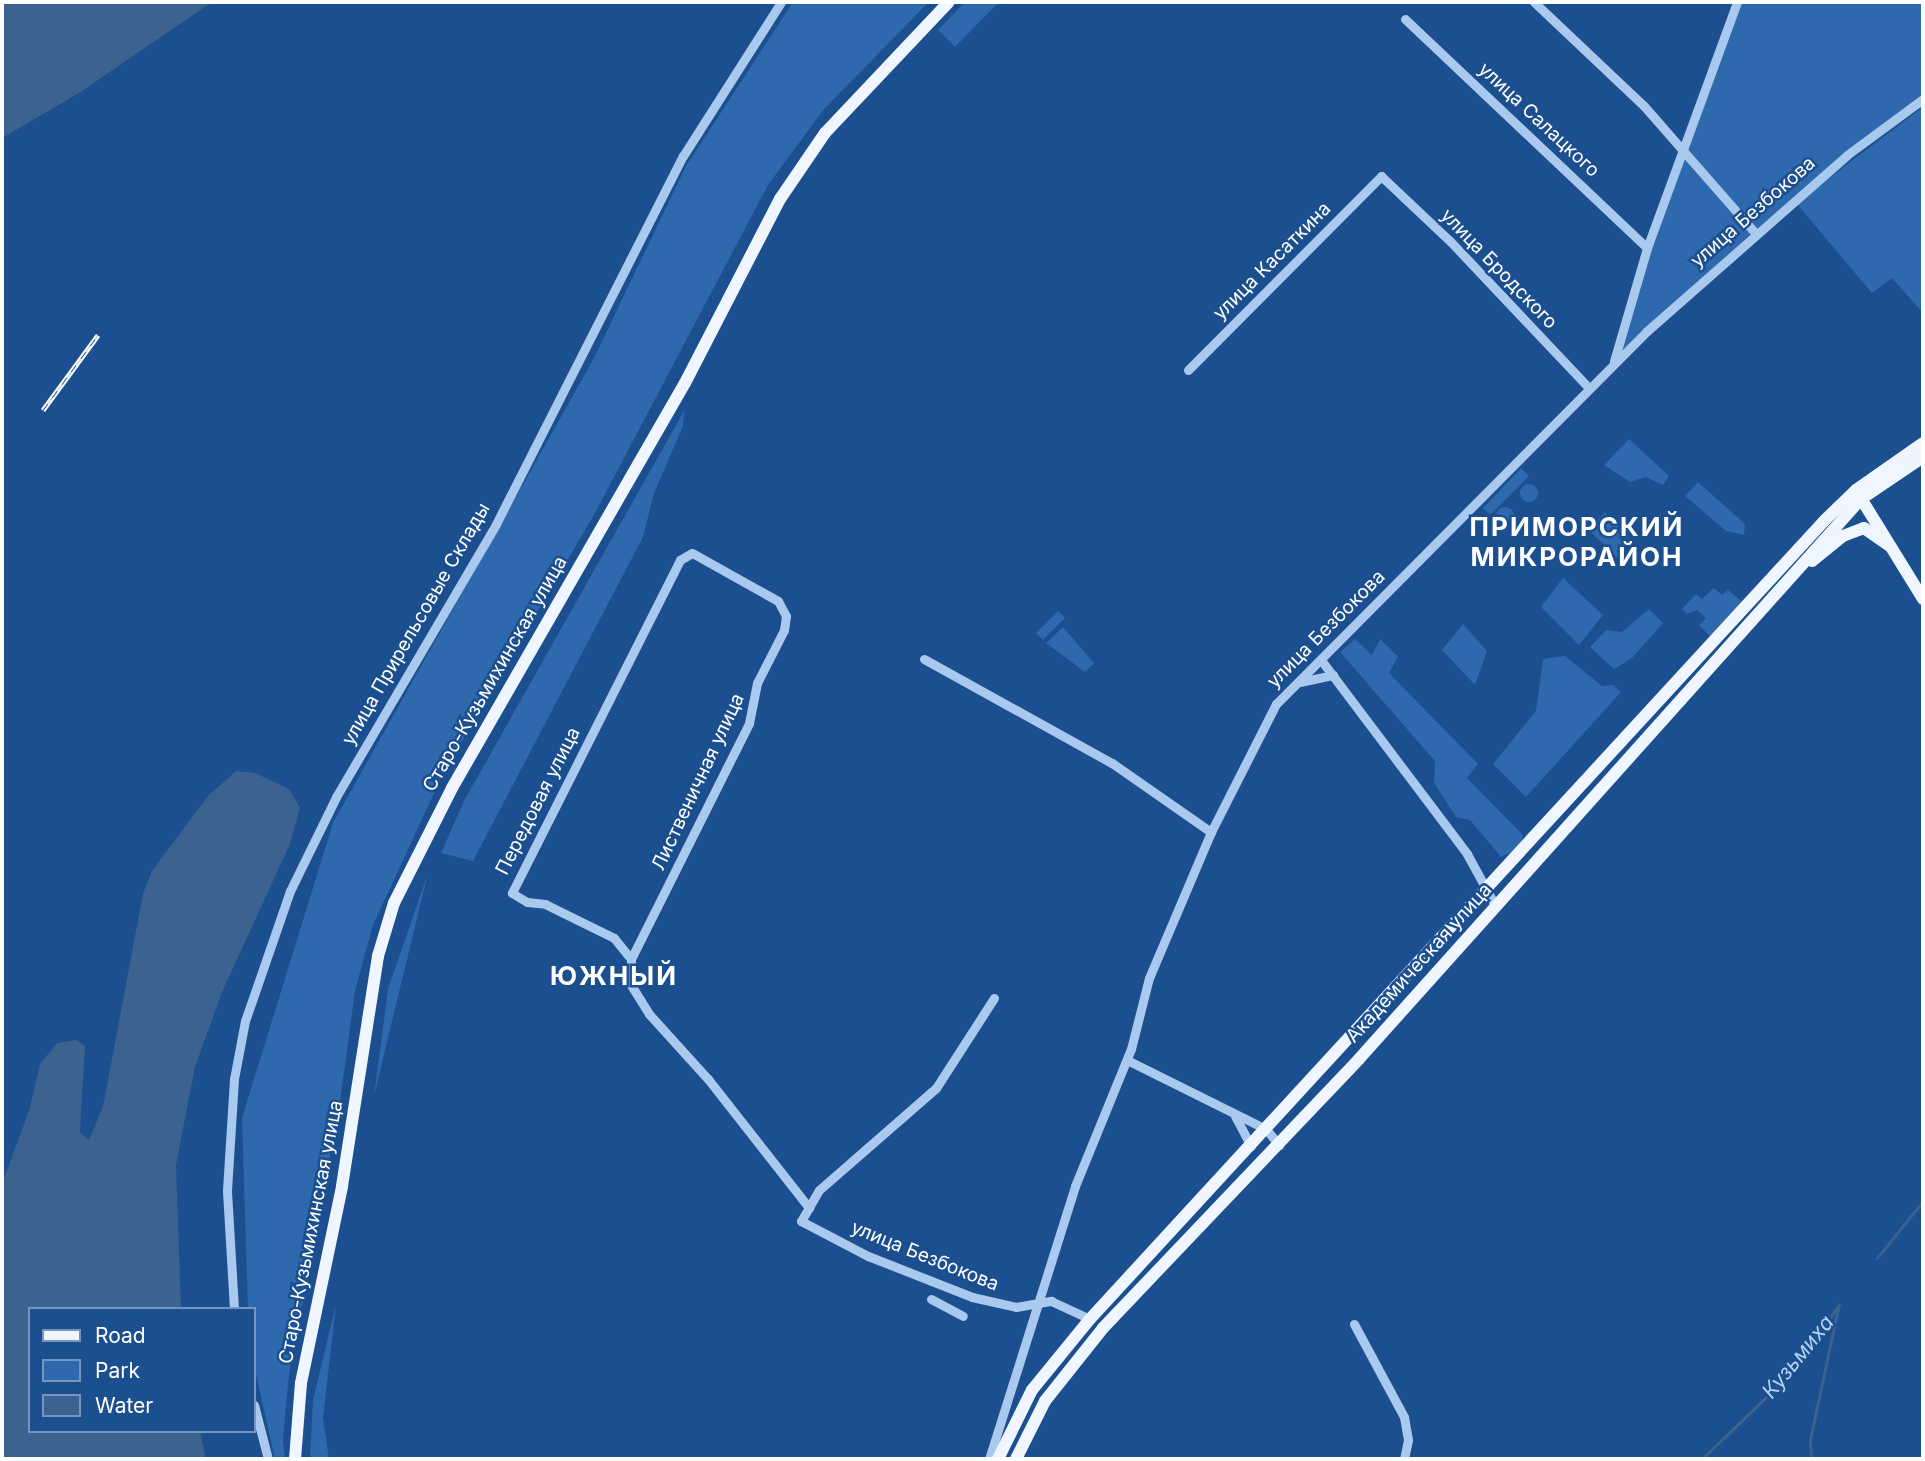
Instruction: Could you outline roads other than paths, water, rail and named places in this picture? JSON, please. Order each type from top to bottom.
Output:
[{"type":"main road","name":"Старо-Кузьмихинская улица","points":[[295,1459],[303,1372],[342,1186],[378,956],[394,903],[452,788],[685,383],[780,200],[825,133],[950,2]]},
{"type":"main road","points":[[998,1459],[1032,1390],[1090,1319],[1489,888],[1713,639],[1858,495],[1923,443]]},
{"type":"main road","points":[[1858,495],[1923,457]]},
{"type":"main road","points":[[1858,495],[1923,598]]},
{"type":"main road","name":"Академическая улица","points":[[1016,1459],[1062,1375],[1306,1116],[1496,907],[1858,495]]},
{"type":"main road","points":[[1776,590],[1843,536],[1864,528],[1891,546]]},
{"type":"main road","points":[[1294,1099],[1306,1116]]},
{"type":"street","name":"улица Прирельсовые Склады","points":[[234,1307],[227,1190],[234,1079],[249,1009],[290,891],[336,797],[496,524],[683,156],[781,2]]},
{"type":"street","points":[[1534,2],[1609,71],[1755,233]]},
{"type":"street","name":"улица Безбокова","points":[[1614,362],[1647,248],[1737,2]]},
{"type":"street","name":"улица Салацкого","points":[[1405,19],[1647,248]]},
{"type":"street","name":"улица Безбокова","points":[[989,1459],[1042,1300],[1074,1186],[1127,1060],[1149,978],[1211,832],[1260,731],[1289,687],[1321,660],[1614,362],[1755,233],[1847,155],[1923,99]]},
{"type":"street","name":"улица Касаткина","points":[[1188,370],[1381,176]]},
{"type":"street","name":"улица Бродского","points":[[1381,176],[1450,241],[1589,388]]},
{"type":"street","name":"Передовая улица","points":[[631,959],[614,938],[545,904],[512,893],[680,560],[692,553],[778,601],[786,616]]},
{"type":"street","name":"Лиственичная улица","points":[[631,959],[749,723],[757,683],[784,630],[786,616]]},
{"type":"street","points":[[924,659],[1112,763],[1211,832]]},
{"type":"street","points":[[1321,660],[1489,888],[1496,907]]},
{"type":"street","points":[[1289,687],[1310,677],[1333,675]]},
{"type":"street","points":[[631,959],[631,985],[639,1000],[809,1208],[819,1190],[936,1088],[994,998]]},
{"type":"street","points":[[1127,1060],[1235,1116],[1266,1129],[1279,1145]]},
{"type":"street","points":[[1235,1116],[1251,1146]]},
{"type":"street","name":"улица Безбокова","points":[[809,1208],[801,1221],[927,1280],[998,1305],[1016,1307],[1042,1300]]},
{"type":"street","points":[[931,1299],[963,1316]]},
{"type":"street","points":[[1042,1300],[1090,1319]]},
{"type":"street","points":[[1354,1324],[1404,1417],[1408,1440],[1404,1459]]},
{"type":"street","points":[[256,1413],[268,1459]]},
{"type":"water","points":[[2,2],[212,2],[79,93],[2,138]]},
{"type":"water","points":[[236,771],[255,773],[289,789],[300,808],[290,844],[222,992],[195,1067],[176,1165],[181,1307],[28,1307],[28,1433],[200,1433],[206,1459],[2,1459],[2,1184],[29,1111],[40,1064],[57,1043],[76,1040],[85,1046],[80,1132],[89,1140],[103,1107],[143,894],[152,871],[208,796]]},
{"type":"waterway","name":"Кузьмиха","points":[[1877,1258],[1923,1201]]},
{"type":"waterway","name":"Кузьмиха","points":[[1702,1459],[1786,1378],[1839,1305]]},
{"type":"waterway","name":"Кузьмиха","points":[[1811,1459],[1810,1440],[1838,1308]]},
{"type":"railway","points":[[43,410],[98,335]]},
{"type":"district","name":"ПРИМОРСКИЙ МИКРОРАЙОН","points":[[1577,542]]},
{"type":"district","name":"ЮЖНЫЙ","points":[[614,976]]}]
